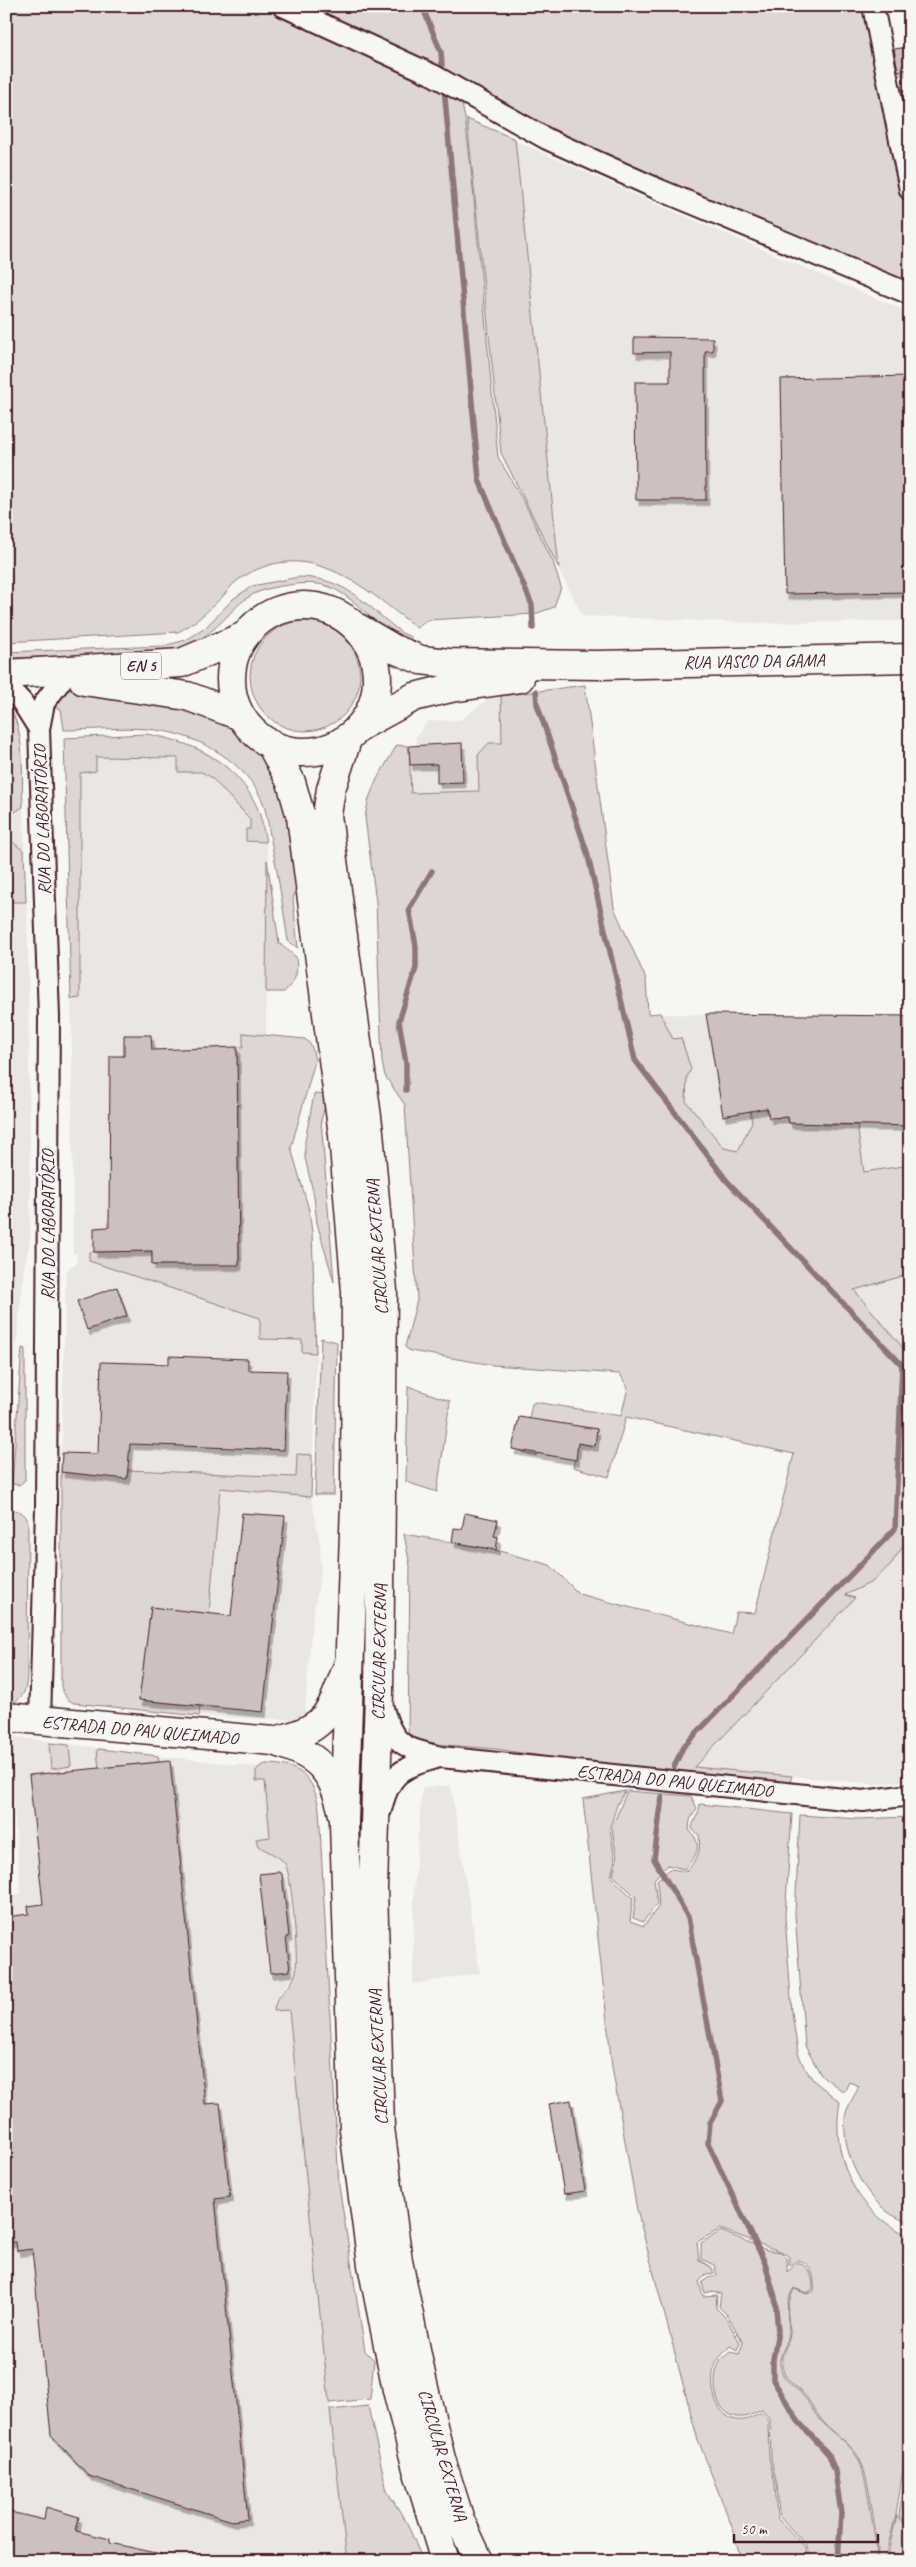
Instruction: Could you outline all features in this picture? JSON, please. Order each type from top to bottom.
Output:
[{"type":"main road","points":[[310,606],[333,611],[358,628],[372,648],[377,677],[376,695],[369,712],[354,732],[330,747],[310,752],[290,750],[270,743],[254,732],[241,716],[233,696],[231,675],[235,654],[245,636],[263,618],[285,608],[310,606]]},
{"type":"main road","name":"RUA VASCO DA GAMA","points":[[358,628],[394,649],[421,660],[449,663],[598,665],[910,658]]},
{"type":"main road","name":"EN 5","points":[[18,674],[181,663],[245,636]]},
{"type":"main road","name":"RUA VASCO DA GAMA","points":[[354,732],[414,697],[442,690],[598,665]]},
{"type":"main road","name":"EN 5","points":[[18,674],[63,678],[187,696],[241,716]]},
{"type":"main road","name":"CIRCULAR EXTERNA","points":[[354,732],[332,788],[327,816],[369,1132],[382,1291],[378,1692],[373,1889],[375,2016],[380,2128],[398,2261],[423,2384],[460,2520],[479,2561]]},
{"type":"main road","name":"CIRCULAR EXTERNA","points":[[270,743],[291,782],[300,808],[345,1154],[356,1292],[355,1504],[344,1823],[354,2130],[371,2256],[397,2390],[417,2469],[445,2561]]},
{"type":"main road","points":[[273,1741],[297,1736],[312,1730],[326,1716],[338,1693],[348,1664]]},
{"type":"main road","name":"ESTRADA DO PAU QUEIMADO","points":[[6,1717],[273,1741]]},
{"type":"main road","points":[[273,1741],[298,1748],[316,1759],[330,1775],[340,1800],[344,1823]]},
{"type":"street","points":[[283,6],[433,75],[547,139],[660,190],[910,294]]},
{"type":"street","points":[[873,6],[910,190]]},
{"type":"street","name":"RUA DO LABORATÓRIO","points":[[40,1721],[46,1507],[49,1017],[39,729],[44,703],[63,678]]},
{"type":"street","name":"RUA DO LABORATÓRIO","points":[[6,685],[22,702],[39,729]]},
{"type":"street","name":"ESTRADA DO PAU QUEIMADO","points":[[378,1692],[388,1726],[397,1741],[407,1748],[441,1757],[863,1801],[910,1795]]},
{"type":"street","name":"ESTRADA DO PAU QUEIMADO","points":[[374,1841],[386,1790],[396,1775],[406,1767],[441,1757]]},
{"type":"shaded area","points":[[6,6],[863,6],[910,224],[910,281],[907,283],[849,260],[735,213],[622,163],[511,108],[456,78],[465,118],[471,168],[498,457],[525,504],[553,562],[561,587],[554,607],[535,614],[427,620],[417,628],[355,582],[334,571],[311,564],[288,562],[264,567],[238,580],[202,616],[178,632],[6,642]]},
{"type":"shaded area","points":[[467,119],[661,206],[910,313],[910,621],[758,623],[583,616],[541,537],[501,453],[486,272]]},
{"type":"shaded area","points":[[467,119],[515,139],[559,568],[501,453]]},
{"type":"shaded area","points":[[299,577],[331,582],[344,588],[402,633],[411,637],[411,642],[399,638],[379,625],[341,593],[325,585],[304,583],[259,592],[241,603],[204,637],[190,645],[163,653],[6,658],[6,652],[163,646],[186,640],[204,629],[233,599],[252,586]]},
{"type":"shaded area","points":[[305,621],[326,625],[344,637],[356,655],[360,676],[356,697],[344,715],[326,727],[305,731],[284,727],[266,715],[254,697],[250,676],[254,655],[266,637],[284,625]]},
{"type":"shaded area","points":[[585,685],[614,908],[646,979],[648,1014],[660,1013],[673,1039],[681,1038],[691,1069],[687,1077],[686,1101],[724,1148],[738,1151],[752,1122],[734,1015],[769,1117],[788,1117],[789,1123],[807,1123],[823,1117],[823,1125],[857,1125],[864,1172],[910,1165],[910,1274],[854,1290],[910,1356],[910,1536],[891,1564],[872,1582],[845,1595],[855,1598],[694,1767],[792,1776],[790,1782],[725,1778],[580,1762],[496,1749],[422,1743],[408,1736],[410,1566],[404,1534],[492,1549],[550,1565],[579,1594],[731,1634],[736,1612],[755,1613],[794,1454],[626,1417],[609,1477],[573,1467],[578,1443],[594,1446],[597,1429],[541,1421],[536,1456],[522,1452],[532,1404],[535,1402],[621,1416],[628,1388],[620,1374],[493,1365],[410,1351],[405,1347],[417,1300],[405,1105],[385,1076],[382,1062],[376,902],[365,817],[369,798],[377,779],[397,745],[409,746],[411,793],[479,791],[478,755],[489,743],[502,743],[501,696]]},
{"type":"shaded area","points":[[68,690],[124,694],[215,717],[242,737],[272,767],[283,785],[300,866],[293,900],[298,948],[288,941],[264,806],[251,782],[240,769],[227,758],[196,741],[163,731],[126,728],[64,730],[61,709],[51,708],[60,695]]},
{"type":"shaded area","points":[[492,696],[501,696],[502,743],[480,791],[411,793],[409,746],[416,746],[416,737],[428,721],[460,720]]},
{"type":"shaded area","points":[[6,702],[15,715],[20,734],[28,942],[30,1241],[24,1267],[6,1453]]},
{"type":"shaded area","points":[[6,702],[13,713],[20,739],[23,807],[8,816]]},
{"type":"shaded area","points":[[146,734],[168,737],[205,751],[224,764],[240,780],[254,801],[266,841],[279,943],[296,957],[298,973],[294,982],[284,992],[266,993],[266,1035],[305,1039],[311,1044],[315,1061],[291,1148],[309,1210],[312,1232],[317,1337],[311,1497],[320,1543],[321,1572],[312,1622],[304,1720],[199,1716],[209,1614],[61,1472],[66,1273],[71,1266],[77,1263],[77,1254],[73,1253],[72,1038],[64,738]]},
{"type":"shaded area","points":[[146,734],[194,747],[222,764],[234,774],[245,787],[256,806],[262,821],[266,842],[246,841],[246,829],[250,829],[250,819],[211,777],[201,772],[178,772],[178,758],[96,757],[96,771],[80,773],[80,998],[71,999],[64,738]]},
{"type":"shaded area","points":[[8,842],[14,843],[24,851],[26,902],[11,902]]},
{"type":"shaded area","points":[[267,860],[279,943],[296,957],[297,968],[295,976],[284,992],[266,992]]},
{"type":"shaded area","points":[[648,1014],[910,1016],[910,1356],[724,1148],[652,1057]]},
{"type":"shaded area","points":[[243,1033],[305,1039],[313,1051],[315,1061],[291,1148],[309,1210],[312,1232],[316,1353],[302,1352],[302,1340],[260,1339],[260,1318],[89,1261],[89,1252],[152,1251],[152,1265],[239,1264],[237,1047],[243,1047]]},
{"type":"shaded area","points":[[314,1094],[328,1095],[321,1120],[334,1282],[317,1223],[314,1196],[305,1158],[305,1141]]},
{"type":"shaded area","points":[[321,1338],[337,1342],[334,1495],[315,1495]]},
{"type":"shaded area","points":[[22,1348],[25,1349],[25,1480],[19,1485],[12,1484]]},
{"type":"shaded area","points":[[408,1386],[450,1401],[437,1492],[406,1482]]},
{"type":"shaded area","points":[[297,1454],[312,1455],[311,1497],[220,1488],[209,1614],[151,1607],[140,1700],[200,1706],[199,1716],[74,1703],[67,1699],[61,1687],[61,1472],[127,1478],[128,1470],[296,1477]]},
{"type":"shaded area","points":[[8,1509],[23,1514],[28,1522],[27,1681],[24,1692],[18,1700],[6,1704]]},
{"type":"shaded area","points":[[910,1536],[910,1781],[875,1784],[694,1767],[855,1598],[844,1595],[904,1546]]},
{"type":"shaded area","points":[[8,1736],[259,1767],[256,1771],[256,1781],[265,1781],[270,1838],[257,1845],[284,1862],[287,1868],[295,1936],[296,1972],[274,2002],[274,2011],[289,2010],[347,2561],[6,2561],[6,1858],[9,1895],[21,1894]]},
{"type":"shaded area","points":[[49,1743],[69,1745],[71,1766],[51,1769]]},
{"type":"shaded area","points":[[97,1750],[158,1756],[159,1762],[99,1768]]},
{"type":"shaded area","points":[[265,1764],[287,1766],[303,1774],[313,1788],[319,1809],[339,2186],[365,2351],[374,2360],[370,2399],[329,2403],[289,2010],[274,2011],[277,2000],[294,1978],[296,1972],[295,1933],[290,1881],[284,1862],[258,1846],[256,1839],[270,1837],[265,1781],[256,1781],[256,1771]]},
{"type":"shaded area","points":[[451,1785],[480,1973],[413,1984],[414,1890],[422,1788]]},
{"type":"shaded area","points":[[625,1791],[617,1805],[610,1827],[615,1860],[611,1877],[633,1898],[630,1921],[644,1926],[659,1906],[657,1880],[670,1869],[686,1871],[698,1855],[700,1847],[699,1835],[692,1829],[700,1804],[792,1814],[785,1916],[792,2012],[798,2053],[804,2067],[814,2081],[840,2102],[839,2143],[851,2181],[861,2198],[875,2214],[891,2226],[910,2236],[910,2424],[896,2515],[884,2561],[877,2561],[878,2549],[871,2504],[861,2462],[853,2449],[820,2418],[805,2395],[788,2380],[782,2368],[782,2358],[790,2334],[788,2307],[790,2300],[794,2289],[807,2294],[814,2291],[812,2272],[807,2264],[798,2260],[789,2266],[789,2257],[780,2251],[720,2229],[697,2242],[699,2260],[712,2268],[714,2273],[706,2274],[699,2282],[703,2296],[717,2295],[716,2308],[727,2319],[740,2343],[737,2350],[730,2346],[717,2361],[712,2379],[713,2390],[720,2408],[726,2415],[734,2419],[744,2420],[762,2413],[768,2421],[769,2458],[775,2484],[777,2518],[805,2547],[811,2561],[741,2561],[734,2532],[697,2437],[637,2210],[612,2067],[583,1799]]},
{"type":"shaded area","points":[[627,1791],[691,1796],[697,1808],[690,1820],[689,1830],[696,1840],[697,1850],[695,1855],[684,1869],[668,1865],[654,1879],[657,1904],[643,1922],[633,1918],[636,1897],[613,1875],[617,1859],[612,1827]]},
{"type":"shaded area","points":[[800,1815],[858,1819],[910,1817],[910,2224],[889,2213],[874,2199],[860,2179],[849,2155],[846,2143],[845,2118],[859,2086],[849,2082],[844,2092],[821,2075],[805,2046],[795,1914]]},
{"type":"shaded area","points":[[721,2231],[767,2250],[781,2252],[787,2258],[787,2272],[798,2262],[810,2272],[813,2289],[807,2293],[794,2288],[789,2300],[787,2310],[789,2336],[780,2359],[781,2369],[785,2378],[804,2396],[818,2418],[848,2445],[857,2456],[868,2492],[877,2549],[875,2561],[813,2561],[806,2545],[779,2516],[777,2485],[771,2459],[770,2419],[762,2410],[744,2417],[734,2416],[721,2406],[717,2398],[715,2380],[719,2363],[730,2352],[739,2354],[743,2343],[728,2316],[719,2307],[721,2294],[713,2291],[705,2293],[702,2283],[708,2278],[717,2275],[714,2265],[701,2259],[701,2243]]},
{"type":"shaded area","points":[[368,2406],[387,2491],[407,2523],[423,2561],[347,2561],[330,2410]]},
{"type":"shaded area","points":[[910,2444],[910,2532],[899,2515]]},
{"type":"shaded area","points":[[897,2515],[910,2534],[910,2561],[886,2561]]},
{"type":"building","points":[[910,47],[910,69],[898,71],[894,49]]},
{"type":"building","points":[[634,337],[713,338],[713,351],[705,351],[706,500],[636,500],[635,382],[670,382],[670,352],[634,353]]},
{"type":"building","points":[[910,376],[910,592],[785,594],[781,379]]},
{"type":"building","points":[[462,743],[463,782],[437,783],[437,764],[410,765],[409,746]]},
{"type":"building","points":[[706,1014],[910,1016],[910,1126],[789,1123],[788,1117],[769,1118],[767,1108],[723,1116]]},
{"type":"building","points":[[124,1035],[151,1035],[152,1050],[237,1047],[239,1265],[152,1265],[152,1251],[94,1252],[94,1228],[109,1227],[110,1056],[124,1056]]},
{"type":"building","points":[[117,1287],[127,1316],[87,1330],[77,1301]]},
{"type":"building","points":[[169,1356],[248,1359],[248,1370],[287,1371],[284,1450],[130,1444],[127,1479],[61,1472],[62,1453],[98,1454],[101,1362],[169,1364]]},
{"type":"building","points":[[519,1417],[597,1429],[595,1446],[578,1443],[576,1460],[512,1449]]},
{"type":"building","points":[[242,1513],[285,1516],[263,1712],[139,1700],[151,1607],[231,1616]]},
{"type":"building","points":[[465,1513],[498,1520],[494,1536],[498,1537],[496,1550],[452,1542],[454,1528],[462,1529]]},
{"type":"building","points":[[170,1761],[205,2104],[220,2103],[230,2197],[215,2199],[248,2519],[232,2521],[89,2476],[51,2435],[32,2249],[17,2251],[16,2242],[8,2242],[6,2228],[6,1917],[29,1914],[28,1906],[43,1904],[29,1775]]},
{"type":"building","points":[[279,1872],[282,1874],[289,1936],[286,1937],[290,1971],[270,1973],[259,1874]]},
{"type":"building","points":[[571,2100],[585,2191],[564,2194],[549,2104]]},
{"type":"building","points":[[46,2507],[79,2517],[76,2531],[110,2539],[110,2543],[161,2554],[160,2561],[6,2561],[6,2511],[44,2520]]},
{"type":"waterway","points":[[422,6],[441,52],[442,66]]},
{"type":"waterway","points":[[444,87],[479,480],[532,605],[533,628]]},
{"type":"waterway","points":[[536,691],[537,704],[587,852],[635,1060],[727,1181],[902,1365],[895,1529],[683,1747],[674,1767]]},
{"type":"waterway","points":[[406,1090],[406,1063],[399,1021],[416,968],[416,946],[409,909],[432,871]]},
{"type":"waterway","points":[[662,1797],[654,1859],[688,1917],[722,2101],[710,2123],[708,2143],[765,2263],[775,2297],[778,2331],[773,2359],[773,2380],[798,2421],[829,2455],[835,2471],[841,2513],[838,2561]]}]
